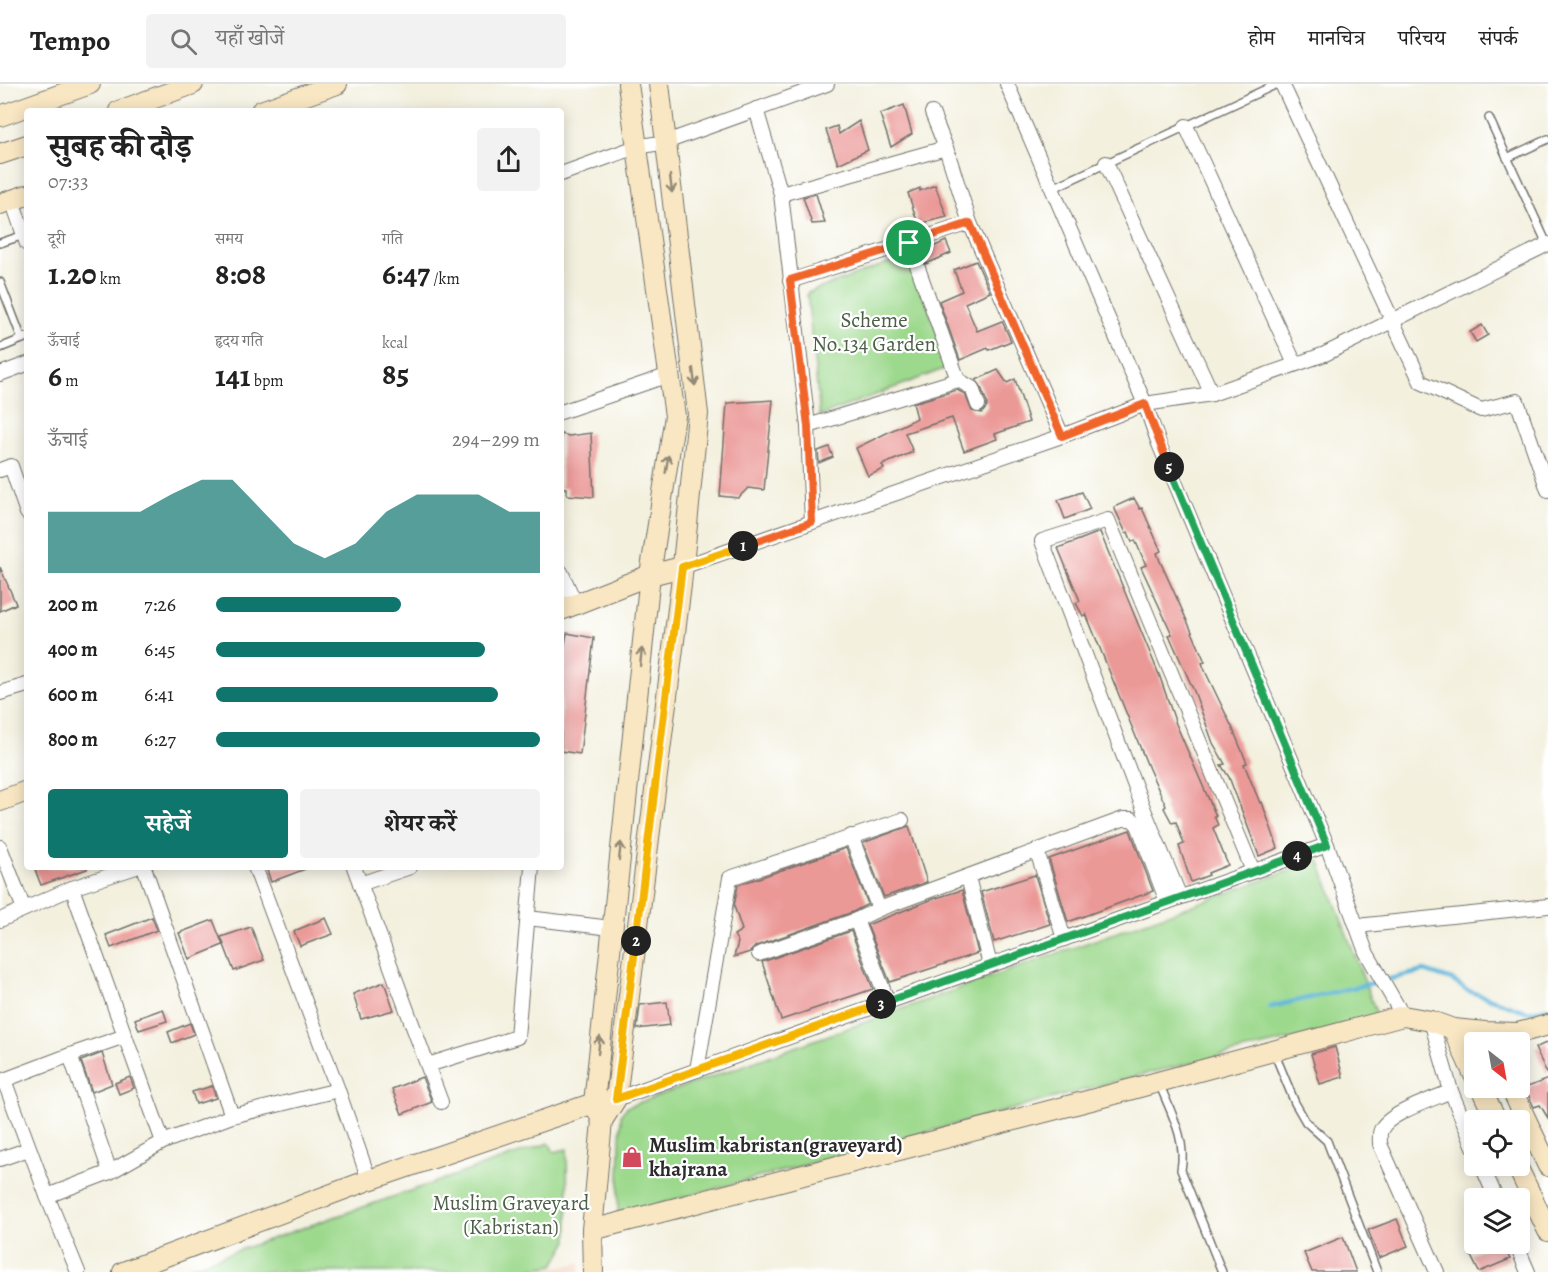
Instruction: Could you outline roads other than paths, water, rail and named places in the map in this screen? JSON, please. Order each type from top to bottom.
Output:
[{"type":"street","points":[[0,116],[90,84]]},
{"type":"street","points":[[127,108],[193,84]]},
{"type":"street","points":[[269,108],[337,84]]},
{"type":"street","points":[[594,1272],[592,1230],[611,928],[650,575],[675,416],[628,84]]},
{"type":"street","points":[[616,1099],[682,567],[698,414],[659,84]]},
{"type":"street","points":[[564,173],[636,147],[666,142],[827,84]]},
{"type":"street","points":[[1008,84],[1145,404],[1159,444],[1327,845],[1366,952],[1398,1010]]},
{"type":"street","points":[[1282,84],[1421,382],[1481,410],[1517,401],[1548,490]]},
{"type":"street","points":[[756,109],[781,194],[808,426],[812,522]]},
{"type":"street","points":[[932,113],[946,148],[970,223],[1062,436]]},
{"type":"street","points":[[1186,126],[1295,364]]},
{"type":"street","points":[[0,154],[24,146]]},
{"type":"street","points":[[781,194],[946,148]]},
{"type":"street","points":[[1106,163],[1212,394]]},
{"type":"street","points":[[13,200],[24,234]]},
{"type":"street","points":[[790,280],[970,223]]},
{"type":"street","points":[[909,243],[958,380],[972,388],[978,405]]},
{"type":"street","points":[[564,587],[568,608],[650,575],[682,567],[1062,436],[1145,404],[1212,394],[1325,354],[1548,244]]},
{"type":"street","points":[[0,374],[24,365]]},
{"type":"street","points":[[564,411],[669,375]]},
{"type":"street","points":[[808,426],[958,380]]},
{"type":"street","points":[[0,470],[11,466],[24,504]]},
{"type":"street","points":[[1180,897],[1042,541],[1108,520],[1253,871]]},
{"type":"street","points":[[0,693],[24,686]]},
{"type":"street","points":[[0,801],[24,792]]},
{"type":"street","points":[[759,954],[856,920],[879,909],[1123,819],[1132,819],[1138,825],[1167,902]]},
{"type":"street","points":[[697,1070],[730,878],[902,820]]},
{"type":"street","points":[[851,836],[879,909]]},
{"type":"street","points":[[123,1272],[369,1180],[598,1112],[616,1099],[1327,845]]},
{"type":"street","points":[[0,847],[24,909]]},
{"type":"street","points":[[1036,851],[1064,939]]},
{"type":"street","points":[[0,920],[72,888],[127,870]]},
{"type":"street","points":[[145,870],[232,1116]]},
{"type":"street","points":[[256,870],[369,1180]]},
{"type":"street","points":[[355,870],[441,1102]]},
{"type":"street","points":[[360,884],[401,870]]},
{"type":"street","points":[[428,1065],[517,1037],[532,870]]},
{"type":"street","points":[[968,877],[990,965]]},
{"type":"street","points":[[72,888],[163,1142]]},
{"type":"street","points":[[1357,926],[1548,906]]},
{"type":"street","points":[[528,918],[611,928]]},
{"type":"street","points":[[856,920],[888,1002]]},
{"type":"street","points":[[592,1230],[1158,1082],[1273,1050],[1398,1010],[1466,1032]]},
{"type":"street","points":[[1431,1021],[1451,1091],[1464,1123]]},
{"type":"street","points":[[1522,1032],[1548,1025]]},
{"type":"street","points":[[1453,1029],[1464,1053]]},
{"type":"street","points":[[78,1272],[2,1075],[125,1036]]},
{"type":"street","points":[[70,1055],[111,1172]]},
{"type":"street","points":[[47,1196],[111,1172],[163,1142],[232,1116],[338,1090]]},
{"type":"street","points":[[1437,1272],[1380,1144],[1380,1132],[1393,1117],[1451,1091]]},
{"type":"street","points":[[1516,1098],[1548,1166]]},
{"type":"street","points":[[0,1159],[29,1149]]},
{"type":"street","points":[[1522,1176],[1548,1231]]},
{"type":"street","points":[[1520,1254],[1528,1272]]},
{"type":"lane","points":[[1053,188],[1277,84]]},
{"type":"lane","points":[[1489,118],[1548,244]]},
{"type":"lane","points":[[1507,159],[1548,139]]},
{"type":"lane","points":[[0,243],[24,240]]},
{"type":"lane","points":[[0,282],[24,338],[0,348]]},
{"type":"lane","points":[[1273,1050],[1295,1103],[1306,1122],[1327,1141],[1377,1272]]},
{"type":"lane","points":[[1158,1082],[1181,1137],[1184,1155],[1181,1170],[1222,1272]]},
{"type":"waterway","points":[[1270,1007],[1424,971],[1452,980],[1466,990],[1528,1012],[1548,1008]]},
{"type":"place","name":"Muslim kabristan(graveyard) khajrana","points":[[632,1157]]},
{"type":"park label","name":"Scheme No.134 Garden","points":[[874,332]]},
{"type":"park label","name":"Muslim Graveyard (Kabristan)","points":[[511,1215]]}]
